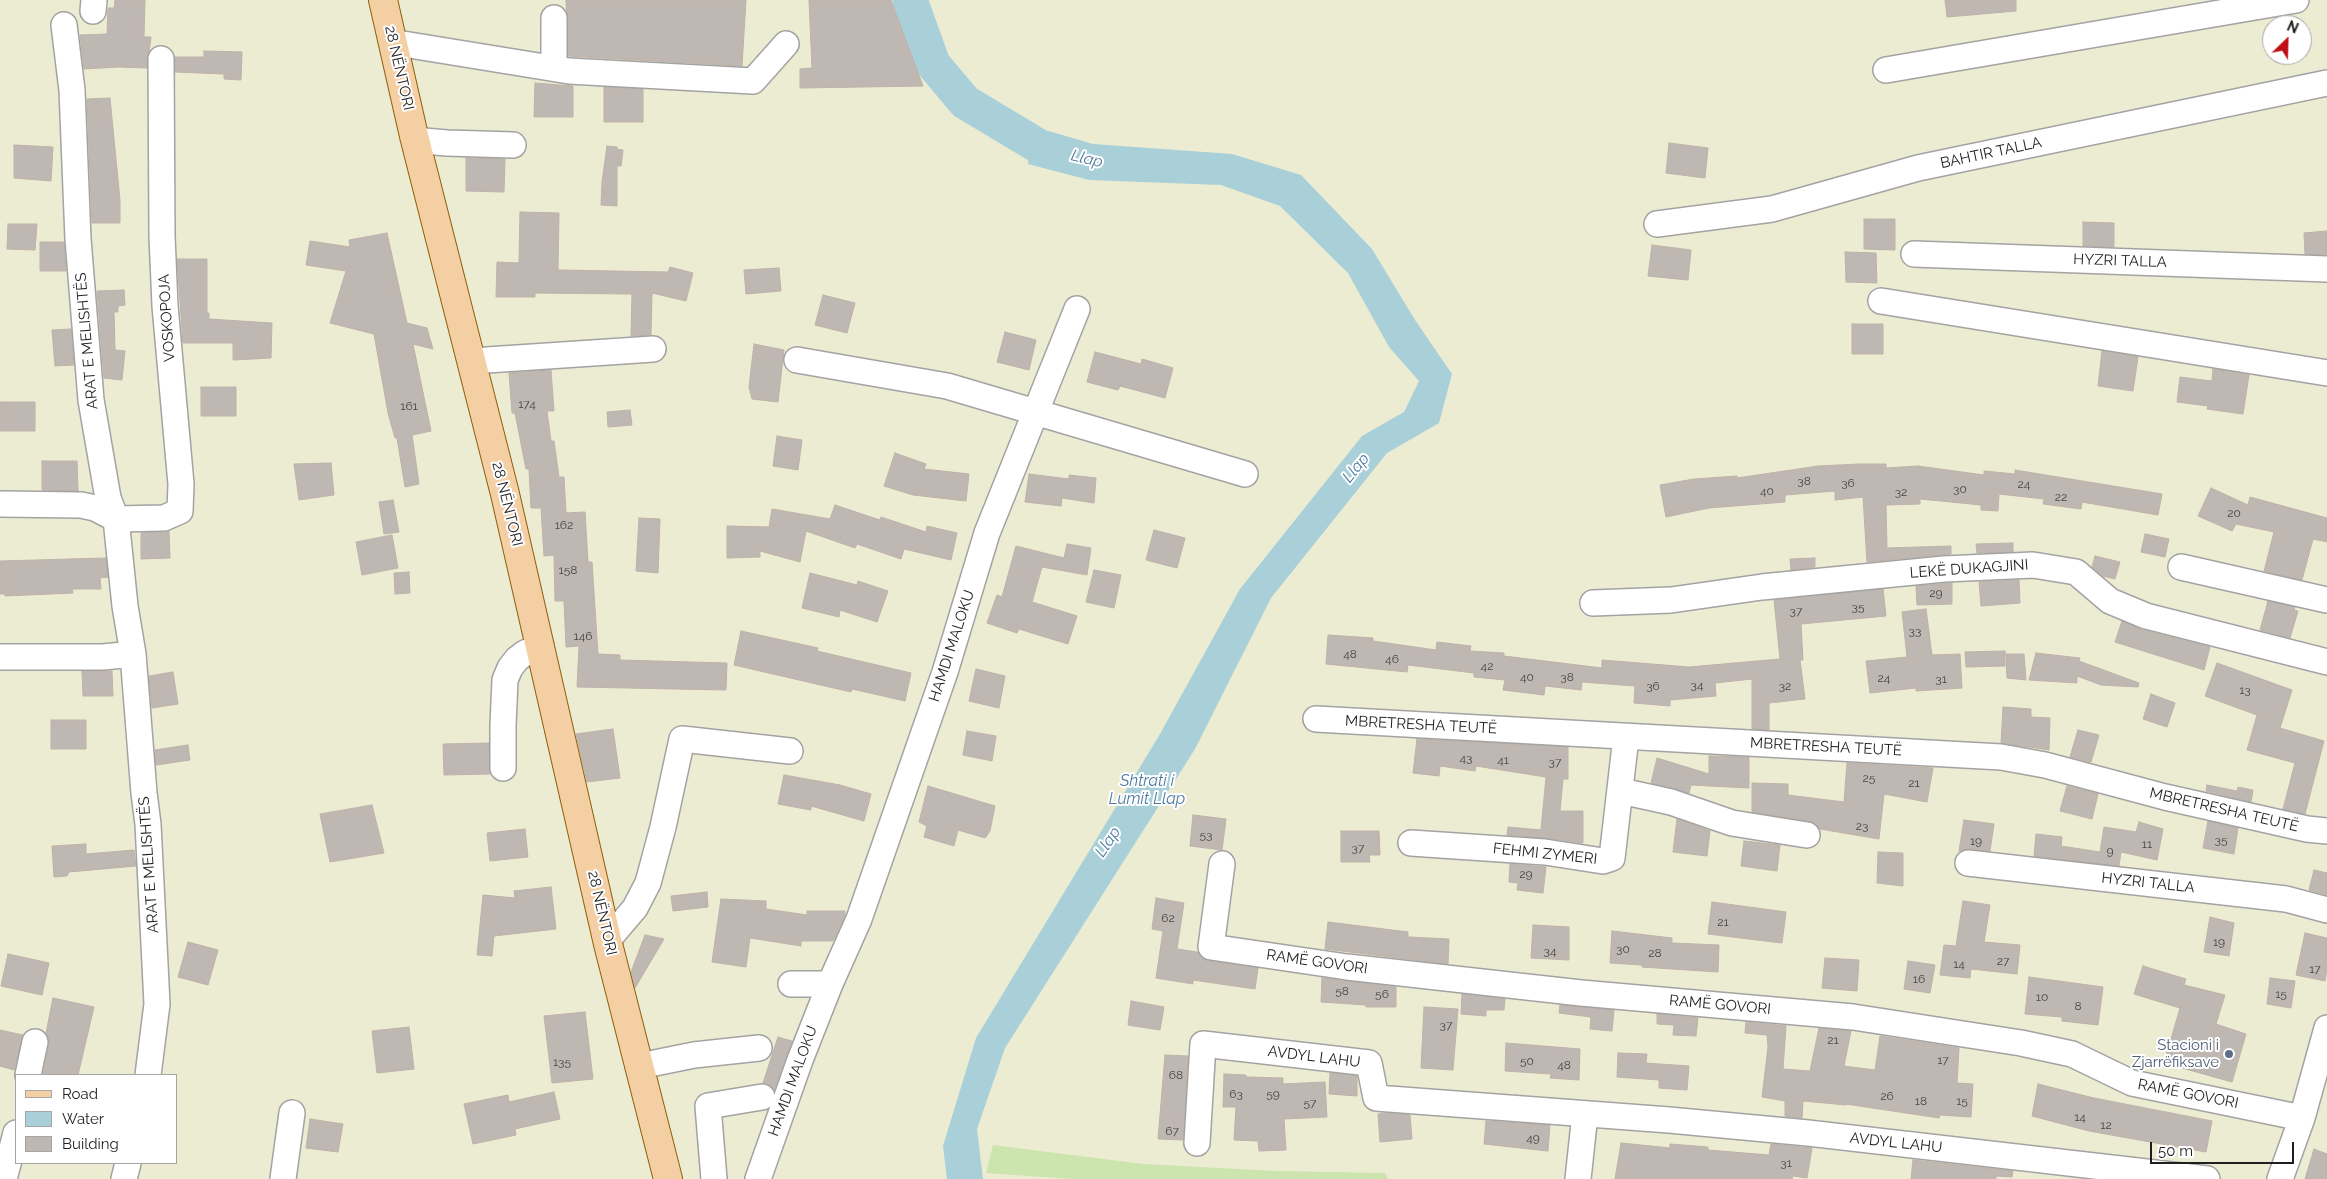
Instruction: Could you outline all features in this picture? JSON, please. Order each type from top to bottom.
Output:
[{"type":"main road","name":"28 NËNTORI","points":[[383,0],[414,136],[472,361],[541,646],[608,944],[668,1179]]},
{"type":"street","points":[[1886,70],[2296,0]]},
{"type":"street","points":[[554,18],[554,68]]},
{"type":"street","name":"ARAT E MELISHTËS","points":[[64,25],[72,90],[78,239],[90,400],[108,498],[116,519],[125,606],[133,654],[148,824],[156,986],[156,1013],[148,1074]]},
{"type":"street","points":[[394,46],[403,44],[569,71],[753,81],[786,44]]},
{"type":"street","name":"VOSKOPOJA","points":[[116,519],[164,518],[180,511],[181,484],[165,306],[161,60]]},
{"type":"street","name":"BAHTIR TALLA","points":[[1657,224],[1772,208],[1918,168],[2327,83]]},
{"type":"street","points":[[414,136],[424,141],[446,143],[513,145]]},
{"type":"street","name":"HYZRI TALLA","points":[[1914,254],[2327,268]]},
{"type":"street","points":[[1881,301],[2327,373]]},
{"type":"street","name":"HAMDI MALOKU","points":[[758,1179],[830,984],[859,919],[945,672],[987,533],[1077,309]]},
{"type":"street","points":[[472,361],[653,349]]},
{"type":"street","points":[[797,360],[946,386],[1245,474]]},
{"type":"street","points":[[0,504],[81,505],[95,508],[116,519]]},
{"type":"street","name":"LEKË DUKAGJINI","points":[[1593,603],[1671,600],[1762,587],[1944,569],[2033,565],[2076,572],[2110,601],[2146,616],[2327,662]]},
{"type":"street","points":[[2181,567],[2327,600]]},
{"type":"street","points":[[503,768],[505,680],[510,668],[517,659],[525,652],[541,646]]},
{"type":"street","points":[[0,657],[103,658],[133,654]]},
{"type":"street","name":"MBRETRESHA TEUTË","points":[[1316,719],[2001,757],[2045,765],[2297,827],[2327,831]]},
{"type":"street","name":"FEHMI ZYMERI","points":[[1411,843],[1546,852],[1603,862],[1612,858],[1626,737]]},
{"type":"street","points":[[608,944],[612,935],[635,908],[648,883],[663,827],[682,739],[790,751]]},
{"type":"street","points":[[1620,791],[1671,802],[1732,823],[1807,835]]},
{"type":"street","name":"HYZRI TALLA","points":[[1968,863],[2286,899],[2327,910]]},
{"type":"street","name":"RAMË GOVORI","points":[[1222,864],[1211,947],[1347,967],[1572,992],[1853,1017],[2001,1040],[2072,1054],[2132,1083],[2302,1118]]},
{"type":"street","points":[[792,984],[830,984]]},
{"type":"street","points":[[2280,1179],[2302,1118],[2327,1028]]},
{"type":"street","points":[[28,1074],[35,1042]]},
{"type":"street","name":"AVDYL LAHU","points":[[1197,1143],[1203,1044],[1369,1064],[1376,1098],[1585,1114],[1915,1144],[2207,1179]]},
{"type":"street","points":[[640,1066],[694,1055],[759,1048]]},
{"type":"street","points":[[714,1179],[708,1106],[762,1097]]},
{"type":"street","points":[[283,1179],[292,1113]]},
{"type":"street","points":[[1578,1179],[1585,1114]]},
{"type":"street","points":[[4,1179],[15,1137]]},
{"type":"street","points":[[124,1179],[128,1164]]},
{"type":"green space","points":[[0,0],[2327,0],[2327,1179],[0,1179]]},
{"type":"green space","points":[[993,1145],[1143,1164],[1276,1171],[1385,1173],[1388,1179],[1071,1179],[986,1173]]},
{"type":"water","name":"Shtrati i Lumit Llap","points":[[1031,126],[1093,144],[1232,154],[1301,175],[1372,249],[1415,320],[1452,374],[1439,423],[1387,453],[1271,598],[1195,749],[1005,1048],[977,1129],[983,1179],[947,1179],[943,1146],[976,1038],[1160,734],[1240,589],[1362,436],[1404,412],[1419,381],[1389,347],[1348,273],[1280,206],[1221,185],[1089,180],[1028,164]]},
{"type":"building","points":[[115,0],[145,0],[144,37],[151,37],[147,68],[84,69],[80,35],[107,34],[108,8],[114,8]]},
{"type":"building","points":[[566,0],[746,0],[742,66],[568,56]]},
{"type":"building","points":[[809,0],[891,0],[923,86],[800,88],[800,69],[812,68]]},
{"type":"building","points":[[1945,0],[2016,0],[2016,11],[1947,17]]},
{"type":"building","points":[[204,51],[242,52],[241,80],[224,79],[224,74],[175,72],[175,57],[204,57]]},
{"type":"building","points":[[535,83],[573,86],[573,117],[534,117]]},
{"type":"building","points":[[604,87],[643,89],[643,122],[604,122]]},
{"type":"building","points":[[110,98],[120,200],[120,223],[92,223],[87,99]]},
{"type":"building","points":[[1669,143],[1708,148],[1705,178],[1666,173]]},
{"type":"building","points":[[14,145],[53,147],[51,181],[14,178]]},
{"type":"building","points":[[607,146],[623,150],[621,166],[617,166],[617,206],[601,205]]},
{"type":"building","points":[[466,158],[505,159],[504,192],[466,191]]},
{"type":"building","points":[[520,212],[559,213],[558,270],[668,272],[670,267],[693,273],[686,301],[652,293],[651,335],[631,336],[632,294],[535,293],[535,297],[496,297],[497,262],[519,263]]},
{"type":"building","points":[[1864,219],[1895,219],[1895,250],[1864,249]]},
{"type":"building","points":[[2083,222],[2114,223],[2114,247],[2083,246]]},
{"type":"building","points":[[8,224],[37,224],[35,250],[7,249]]},
{"type":"building","points":[[2327,231],[2327,255],[2305,254],[2304,233]]},
{"type":"building","points":[[387,233],[407,323],[427,328],[433,349],[413,344],[431,431],[412,435],[419,484],[405,487],[397,438],[395,438],[388,413],[374,334],[330,323],[346,271],[306,265],[310,241],[350,247],[349,240]]},
{"type":"building","points":[[40,242],[64,242],[66,271],[40,271]]},
{"type":"building","points":[[1652,245],[1691,250],[1688,280],[1648,276]]},
{"type":"building","points":[[1845,252],[1876,253],[1877,283],[1846,282]]},
{"type":"building","points":[[177,259],[207,259],[207,313],[209,313],[209,319],[272,323],[271,358],[233,360],[233,343],[183,343]]},
{"type":"building","points":[[779,268],[781,291],[746,294],[744,270]]},
{"type":"building","points":[[124,290],[125,305],[118,306],[118,312],[114,312],[115,350],[125,351],[122,380],[104,378],[97,291]]},
{"type":"building","points":[[823,295],[855,303],[847,333],[815,325]]},
{"type":"building","points":[[1852,324],[1883,324],[1883,354],[1852,354]]},
{"type":"building","points":[[71,329],[74,365],[55,366],[52,330]]},
{"type":"building","points":[[1005,332],[1036,340],[1029,370],[997,362]]},
{"type":"building","points":[[754,344],[784,350],[778,402],[752,399],[749,387]]},
{"type":"building","points":[[2102,351],[2138,357],[2133,391],[2098,386]]},
{"type":"building","points":[[1095,352],[1141,364],[1142,359],[1173,368],[1165,398],[1120,386],[1118,390],[1087,382]]},
{"type":"building","points":[[2213,369],[2249,375],[2243,414],[2207,409],[2208,406],[2177,402],[2180,377],[2212,381]]},
{"type":"building","points":[[551,370],[554,411],[547,411],[551,441],[554,441],[559,477],[564,477],[566,513],[585,512],[588,562],[592,562],[598,654],[620,655],[620,660],[727,663],[726,690],[577,687],[579,646],[566,647],[564,601],[555,601],[554,555],[544,556],[541,508],[531,508],[529,469],[526,469],[515,413],[512,413],[509,373]]},
{"type":"building","points":[[201,387],[236,387],[236,416],[201,416]]},
{"type":"building","points":[[0,402],[35,402],[35,431],[0,431]]},
{"type":"building","points":[[630,410],[632,425],[608,427],[607,412]]},
{"type":"building","points":[[777,436],[802,440],[798,470],[773,466]]},
{"type":"building","points":[[895,453],[926,464],[924,469],[969,474],[966,501],[913,495],[884,486]]},
{"type":"building","points":[[42,461],[77,461],[78,491],[42,490]]},
{"type":"building","points":[[331,463],[334,495],[299,500],[294,464]]},
{"type":"building","points":[[1886,464],[1886,468],[1918,466],[1984,475],[1984,471],[2015,474],[2015,470],[2162,494],[2158,515],[2082,502],[2081,509],[2043,504],[2044,499],[1999,494],[1998,511],[1981,510],[1981,505],[1920,499],[1920,504],[1886,505],[1887,548],[1951,546],[1951,554],[1867,562],[1863,497],[1835,500],[1835,491],[1785,495],[1785,502],[1709,508],[1666,517],[1660,485],[1694,479],[1737,476],[1737,478],[1818,466]]},
{"type":"building","points":[[1029,474],[1069,479],[1069,475],[1096,478],[1094,503],[1062,498],[1061,506],[1025,502]]},
{"type":"building","points":[[2211,488],[2248,505],[2250,497],[2327,518],[2327,542],[2313,539],[2302,580],[2264,571],[2274,532],[2236,524],[2232,531],[2198,516]]},
{"type":"building","points":[[393,500],[399,532],[384,534],[379,502]]},
{"type":"building","points":[[835,505],[880,520],[881,517],[926,532],[927,526],[957,533],[951,560],[904,549],[901,559],[857,544],[855,548],[806,531],[800,562],[760,551],[760,557],[727,558],[727,526],[769,527],[772,509],[830,519]]},
{"type":"building","points":[[639,518],[660,519],[658,573],[636,571]]},
{"type":"building","points":[[1154,530],[1185,538],[1177,568],[1146,560]]},
{"type":"building","points":[[169,531],[170,558],[141,559],[141,533]]},
{"type":"building","points":[[2145,534],[2169,539],[2165,557],[2141,552]]},
{"type":"building","points":[[392,535],[398,568],[362,575],[356,542]]},
{"type":"building","points":[[2013,543],[2013,552],[1977,553],[1976,544]]},
{"type":"building","points":[[1067,544],[1091,548],[1087,575],[1042,567],[1032,602],[1077,616],[1068,644],[1019,629],[1017,633],[987,623],[997,595],[1002,597],[1016,546],[1064,558]]},
{"type":"building","points":[[2095,556],[2120,562],[2115,579],[2103,576],[2092,567]]},
{"type":"building","points":[[106,558],[108,577],[100,578],[101,589],[72,589],[73,593],[5,596],[5,594],[0,594],[0,561]]},
{"type":"building","points":[[1815,558],[1815,567],[1791,570],[1790,559]]},
{"type":"building","points":[[1094,570],[1121,575],[1114,608],[1086,602]]},
{"type":"building","points":[[409,572],[410,593],[395,594],[394,573]]},
{"type":"building","points":[[810,573],[857,585],[858,581],[888,591],[877,622],[840,610],[839,617],[802,608]]},
{"type":"building","points":[[2019,580],[2020,603],[1981,606],[1979,582]]},
{"type":"building","points":[[1952,583],[1952,604],[1917,605],[1916,586]]},
{"type":"building","points":[[1883,589],[1886,616],[1801,624],[1803,660],[1800,660],[1805,699],[1769,703],[1769,730],[1752,729],[1752,679],[1715,683],[1716,696],[1670,700],[1670,706],[1634,703],[1635,686],[1582,682],[1581,690],[1545,686],[1544,695],[1503,690],[1505,680],[1474,677],[1474,673],[1408,665],[1407,672],[1326,664],[1328,635],[1373,638],[1373,641],[1436,650],[1437,642],[1471,646],[1470,651],[1504,653],[1504,656],[1602,668],[1602,660],[1689,667],[1780,659],[1774,600]]},
{"type":"building","points":[[2268,601],[2295,607],[2294,610],[2298,611],[2290,638],[2260,630]]},
{"type":"building","points":[[1926,609],[1932,655],[1960,654],[1962,688],[1916,691],[1916,688],[1870,693],[1866,661],[1907,657],[1902,612]]},
{"type":"building","points":[[2122,621],[2142,630],[2210,647],[2204,670],[2115,642]]},
{"type":"building","points":[[741,631],[818,648],[817,651],[911,673],[905,701],[852,689],[851,692],[734,665]]},
{"type":"building","points":[[2005,651],[2005,666],[1966,667],[1965,652]]},
{"type":"building","points":[[2036,653],[2080,658],[2079,661],[2139,683],[2138,687],[2101,685],[2077,676],[2077,683],[2029,680]]},
{"type":"building","points":[[2006,654],[2024,654],[2026,680],[2007,678]]},
{"type":"building","points":[[2217,663],[2292,690],[2280,728],[2324,741],[2305,814],[2283,809],[2295,763],[2247,750],[2257,715],[2205,696]]},
{"type":"building","points":[[976,669],[1005,676],[999,708],[969,701]]},
{"type":"building","points":[[82,671],[112,671],[113,696],[83,696]]},
{"type":"building","points":[[173,672],[178,704],[152,708],[149,676]]},
{"type":"building","points":[[2151,694],[2175,703],[2167,727],[2143,719]]},
{"type":"building","points":[[2003,707],[2031,709],[2031,717],[2050,718],[2049,750],[2001,743]]},
{"type":"building","points":[[51,720],[86,720],[86,749],[51,749]]},
{"type":"building","points":[[613,729],[620,778],[587,782],[576,734]]},
{"type":"building","points":[[2078,730],[2099,735],[2091,762],[2070,757]]},
{"type":"building","points":[[967,731],[996,736],[992,761],[963,755]]},
{"type":"building","points":[[1417,739],[1568,747],[1568,779],[1563,779],[1560,811],[1583,811],[1583,843],[1507,835],[1508,827],[1541,830],[1546,777],[1476,766],[1475,771],[1440,766],[1439,776],[1413,773]]},
{"type":"building","points":[[489,743],[490,774],[444,775],[443,744]]},
{"type":"building","points":[[188,745],[190,760],[156,765],[155,750]]},
{"type":"building","points":[[1709,756],[1749,757],[1749,788],[1691,785],[1689,793],[1651,783],[1657,758],[1709,774]]},
{"type":"building","points":[[1847,763],[1933,768],[1927,802],[1884,794],[1879,839],[1820,829],[1816,824],[1809,821],[1752,812],[1752,783],[1788,784],[1788,795],[1844,802]]},
{"type":"building","points":[[784,775],[840,785],[871,794],[864,821],[811,806],[811,810],[778,804]]},
{"type":"building","points":[[2207,785],[2237,791],[2238,787],[2253,790],[2251,802],[2206,791]]},
{"type":"building","points":[[928,786],[995,806],[990,831],[985,838],[958,830],[954,846],[924,837],[927,826],[919,822]]},
{"type":"building","points":[[2067,786],[2098,794],[2092,819],[2060,811]]},
{"type":"building","points":[[372,805],[384,853],[330,862],[320,814]]},
{"type":"building","points":[[1193,815],[1226,819],[1222,850],[1190,846]]},
{"type":"building","points":[[1677,819],[1710,831],[1707,856],[1673,852]]},
{"type":"building","points":[[1964,820],[1994,824],[1990,851],[1970,849],[1959,851]]},
{"type":"building","points":[[2208,821],[2238,828],[2234,854],[2203,848]]},
{"type":"building","points":[[2139,822],[2163,829],[2157,860],[2121,852],[2119,866],[2034,856],[2036,834],[2062,837],[2061,846],[2100,852],[2104,827],[2136,832]]},
{"type":"building","points":[[525,829],[528,857],[490,861],[487,833]]},
{"type":"building","points":[[1341,831],[1379,831],[1380,855],[1369,855],[1370,862],[1341,862]]},
{"type":"building","points":[[1744,841],[1780,845],[1777,871],[1741,866]]},
{"type":"building","points":[[86,844],[86,854],[134,850],[136,866],[69,872],[67,876],[54,877],[52,846]]},
{"type":"building","points":[[1878,852],[1903,853],[1903,886],[1877,883]]},
{"type":"building","points":[[1510,864],[1546,867],[1543,893],[1517,890],[1518,883],[1509,882]]},
{"type":"building","points":[[2314,870],[2327,873],[2327,895],[2309,890]]},
{"type":"building","points":[[551,887],[556,929],[494,936],[492,956],[477,955],[483,895],[515,898],[514,891]]},
{"type":"building","points":[[707,892],[708,907],[673,911],[671,896]]},
{"type":"building","points":[[1156,898],[1184,903],[1177,949],[1197,952],[1202,958],[1209,961],[1258,968],[1255,989],[1193,980],[1193,984],[1156,978],[1163,931],[1152,929]]},
{"type":"building","points":[[721,899],[766,901],[766,909],[807,915],[807,911],[845,911],[845,916],[833,941],[801,941],[801,946],[750,938],[746,967],[712,962]]},
{"type":"building","points":[[1963,901],[1990,905],[1984,942],[2020,945],[2017,974],[1971,969],[1970,978],[1940,975],[1944,945],[1956,946]]},
{"type":"building","points":[[1712,902],[1786,912],[1782,943],[1708,934]]},
{"type":"building","points":[[2210,917],[2234,923],[2229,956],[2204,952]]},
{"type":"building","points":[[1328,922],[1408,932],[1408,937],[1449,939],[1448,964],[1325,949]]},
{"type":"building","points":[[1533,925],[1569,927],[1569,960],[1531,958]]},
{"type":"building","points":[[1612,931],[1672,938],[1672,943],[1719,945],[1718,972],[1610,963]]},
{"type":"building","points":[[2305,933],[2327,938],[2325,981],[2296,975]]},
{"type":"building","points":[[645,935],[664,939],[635,988],[631,972]]},
{"type":"building","points":[[188,942],[218,950],[208,985],[178,977]]},
{"type":"building","points":[[8,954],[49,963],[42,995],[1,986]]},
{"type":"building","points":[[1825,958],[1859,960],[1857,991],[1822,988]]},
{"type":"building","points":[[1908,961],[1935,965],[1930,993],[1904,989]]},
{"type":"building","points":[[2143,966],[2186,979],[2184,985],[2225,995],[2216,1024],[2246,1034],[2232,1082],[2164,1063],[2180,1008],[2134,994]]},
{"type":"building","points":[[2029,977],[2103,987],[2098,1025],[2062,1021],[2062,1017],[2025,1014]]},
{"type":"building","points":[[1322,978],[1396,987],[1396,1007],[1366,1007],[1366,1005],[1321,1002]]},
{"type":"building","points":[[2270,978],[2295,981],[2291,1008],[2267,1004]]},
{"type":"building","points":[[1462,994],[1505,999],[1504,1010],[1486,1010],[1486,1016],[1461,1014]]},
{"type":"building","points":[[53,998],[94,1007],[78,1074],[43,1074],[49,1044],[46,1033]]},
{"type":"building","points":[[1131,1001],[1164,1007],[1160,1030],[1128,1025]]},
{"type":"building","points":[[1560,1005],[1614,1010],[1612,1031],[1590,1029],[1591,1017],[1559,1013]]},
{"type":"building","points":[[1424,1007],[1458,1009],[1453,1070],[1421,1068]]},
{"type":"building","points":[[585,1012],[593,1079],[552,1083],[544,1016]]},
{"type":"building","points":[[1657,1014],[1698,1018],[1696,1036],[1673,1035],[1674,1025],[1657,1024]]},
{"type":"building","points":[[1746,1022],[1786,1026],[1783,1069],[1810,1071],[1819,1028],[1851,1031],[1844,1066],[1875,1070],[1880,1036],[1959,1048],[1957,1083],[1973,1084],[1971,1117],[1940,1115],[1939,1118],[1846,1104],[1803,1101],[1802,1118],[1785,1116],[1785,1101],[1762,1097],[1768,1047],[1767,1035],[1745,1033]]},
{"type":"building","points":[[409,1027],[414,1069],[377,1073],[372,1031]]},
{"type":"building","points":[[0,1030],[23,1035],[14,1070],[0,1066]]},
{"type":"building","points":[[778,1037],[792,1041],[774,1090],[763,1083]]},
{"type":"building","points":[[1506,1043],[1580,1049],[1579,1080],[1550,1078],[1551,1074],[1505,1071]]},
{"type":"building","points":[[1618,1053],[1647,1054],[1646,1063],[1689,1066],[1687,1090],[1659,1088],[1659,1080],[1617,1077]]},
{"type":"building","points":[[1165,1055],[1188,1056],[1183,1140],[1158,1139]]},
{"type":"building","points":[[1330,1073],[1357,1076],[1357,1096],[1329,1094]]},
{"type":"building","points":[[1224,1074],[1246,1075],[1246,1077],[1283,1078],[1283,1084],[1325,1082],[1327,1117],[1284,1119],[1286,1150],[1259,1151],[1258,1141],[1234,1140],[1236,1107],[1223,1107]]},
{"type":"building","points":[[2038,1084],[2094,1098],[2212,1121],[2206,1152],[2089,1131],[2032,1116]]},
{"type":"building","points":[[554,1092],[560,1119],[515,1129],[516,1135],[473,1144],[464,1104],[508,1095],[509,1102]]},
{"type":"building","points":[[1378,1114],[1410,1115],[1412,1139],[1380,1142]]},
{"type":"building","points":[[310,1119],[343,1124],[338,1152],[306,1148]]},
{"type":"building","points":[[1486,1121],[1550,1125],[1548,1151],[1484,1144]]},
{"type":"building","points":[[1621,1143],[1670,1148],[1670,1144],[1708,1147],[1708,1150],[1769,1155],[1771,1144],[1812,1148],[1807,1178],[1793,1176],[1792,1179],[1615,1179]]},
{"type":"building","points":[[2314,1149],[2327,1154],[2327,1179],[2305,1179]]},
{"type":"building","points":[[1913,1160],[2013,1171],[2012,1177],[1996,1176],[1996,1179],[1911,1179]]},
{"type":"waterway","name":"Llap","points":[[910,0],[933,64],[965,102],[1040,147],[1075,157]]},
{"type":"place","name":"Stacioni i Zjarrëfiksave","points":[[2229,1054]]}]
